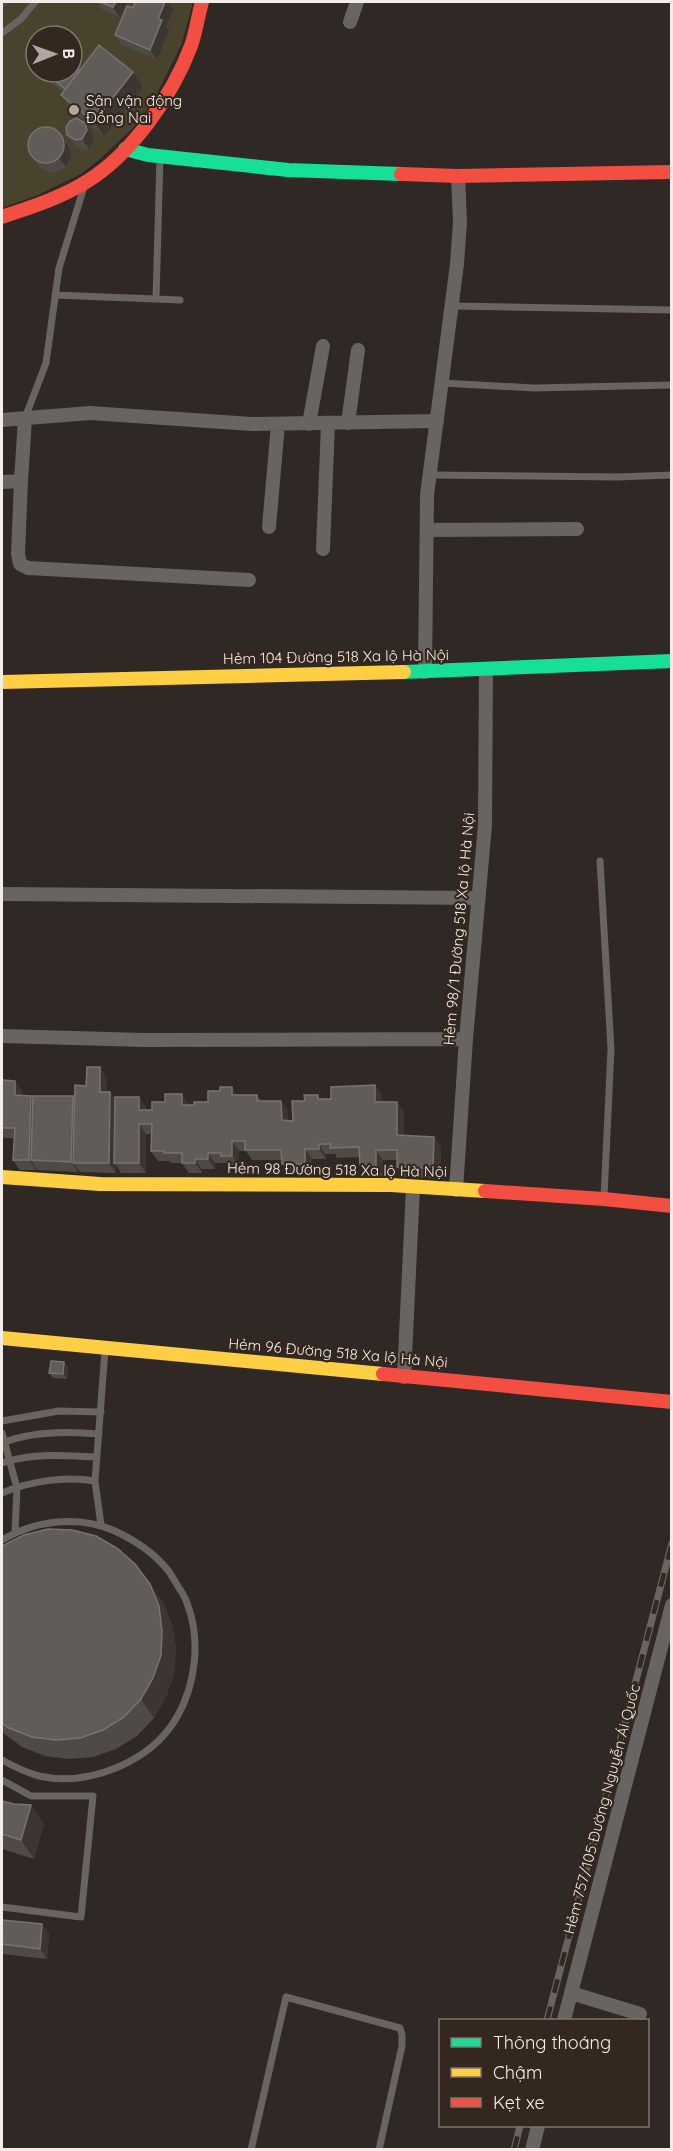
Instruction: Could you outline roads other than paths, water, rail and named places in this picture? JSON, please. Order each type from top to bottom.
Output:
[{"type":"street","points":[[2,217],[42,204],[86,182],[125,150],[143,131],[164,101],[191,46],[202,2]]},
{"type":"street","points":[[351,21],[357,2]]},
{"type":"street","points":[[125,150],[160,157],[288,170],[458,176],[672,172]]},
{"type":"street","points":[[425,672],[429,476],[453,306],[460,222],[458,176]]},
{"type":"street","points":[[309,424],[323,346]]},
{"type":"street","points":[[348,423],[358,350]]},
{"type":"street","points":[[2,420],[90,413],[278,424],[437,421]]},
{"type":"street","points":[[25,418],[18,554],[20,564],[28,568],[249,580]]},
{"type":"street","points":[[269,527],[278,424]]},
{"type":"street","points":[[323,549],[328,424]]},
{"type":"street","points":[[2,482],[21,482]]},
{"type":"street","points":[[428,530],[577,529]]},
{"type":"street","name":"Hẻm 104 Đường 518 Xa lộ Hà Nội","points":[[2,682],[425,672],[672,662]]},
{"type":"street","name":"Hẻm 98/1 Đường 518 Xa lộ Hà Nội","points":[[456,1190],[466,1039],[486,809],[486,670]]},
{"type":"street","points":[[2,894],[478,898]]},
{"type":"street","points":[[2,1036],[144,1040],[466,1039]]},
{"type":"street","name":"Hẻm 98 Đường 518 Xa lộ Hà Nội","points":[[2,1177],[100,1184],[337,1184],[413,1187],[604,1199],[672,1206]]},
{"type":"street","points":[[404,1377],[413,1187]]},
{"type":"street","name":"Hẻm 96 Đường 518 Xa lộ Hà Nội","points":[[2,1338],[672,1401]]},
{"type":"street","name":"Hẻm 757/105 Đường Nguyễn Ái Quốc","points":[[564,2019],[671,1610]]},
{"type":"street","points":[[571,1993],[640,2014]]},
{"type":"street","points":[[532,2150],[538,2127]]},
{"type":"lane","points":[[2,33],[21,20],[35,2]]},
{"type":"lane","points":[[156,299],[160,157]]},
{"type":"lane","points":[[25,418],[46,363],[59,268],[86,182]]},
{"type":"lane","points":[[55,295],[180,300]]},
{"type":"lane","points":[[453,306],[672,310]]},
{"type":"lane","points":[[442,383],[534,388],[672,385]]},
{"type":"lane","points":[[429,476],[672,475]]},
{"type":"lane","points":[[600,861],[611,1049],[604,1199]]},
{"type":"lane","points":[[101,1525],[95,1481],[105,1347]]},
{"type":"lane","points":[[2,1421],[59,1412],[101,1412]]},
{"type":"lane","points":[[2,1433],[17,1488],[15,1532]]},
{"type":"lane","points":[[3,1442],[41,1434],[99,1434]]},
{"type":"lane","points":[[2,1463],[9,1460],[52,1456],[97,1457]]},
{"type":"lane","points":[[2,1493],[47,1481],[68,1479],[95,1481]]},
{"type":"lane","points":[[2,1540],[15,1532],[43,1523],[72,1521],[101,1525],[138,1542],[167,1568],[187,1603],[196,1642],[192,1682],[177,1718],[151,1748],[117,1769],[79,1779],[39,1776],[2,1760]]},
{"type":"lane","points":[[2,1780],[31,1796],[93,1796],[81,1917],[2,1907]]},
{"type":"lane","points":[[251,2150],[286,1997],[400,2028],[402,2046],[379,2150]]},
{"type":"railway","points":[[547,2019],[672,1543]]},
{"type":"railway","points":[[514,2150],[520,2127]]},
{"type":"place","name":"Sân vận động Đồng Nai","points":[[74,110]]}]
